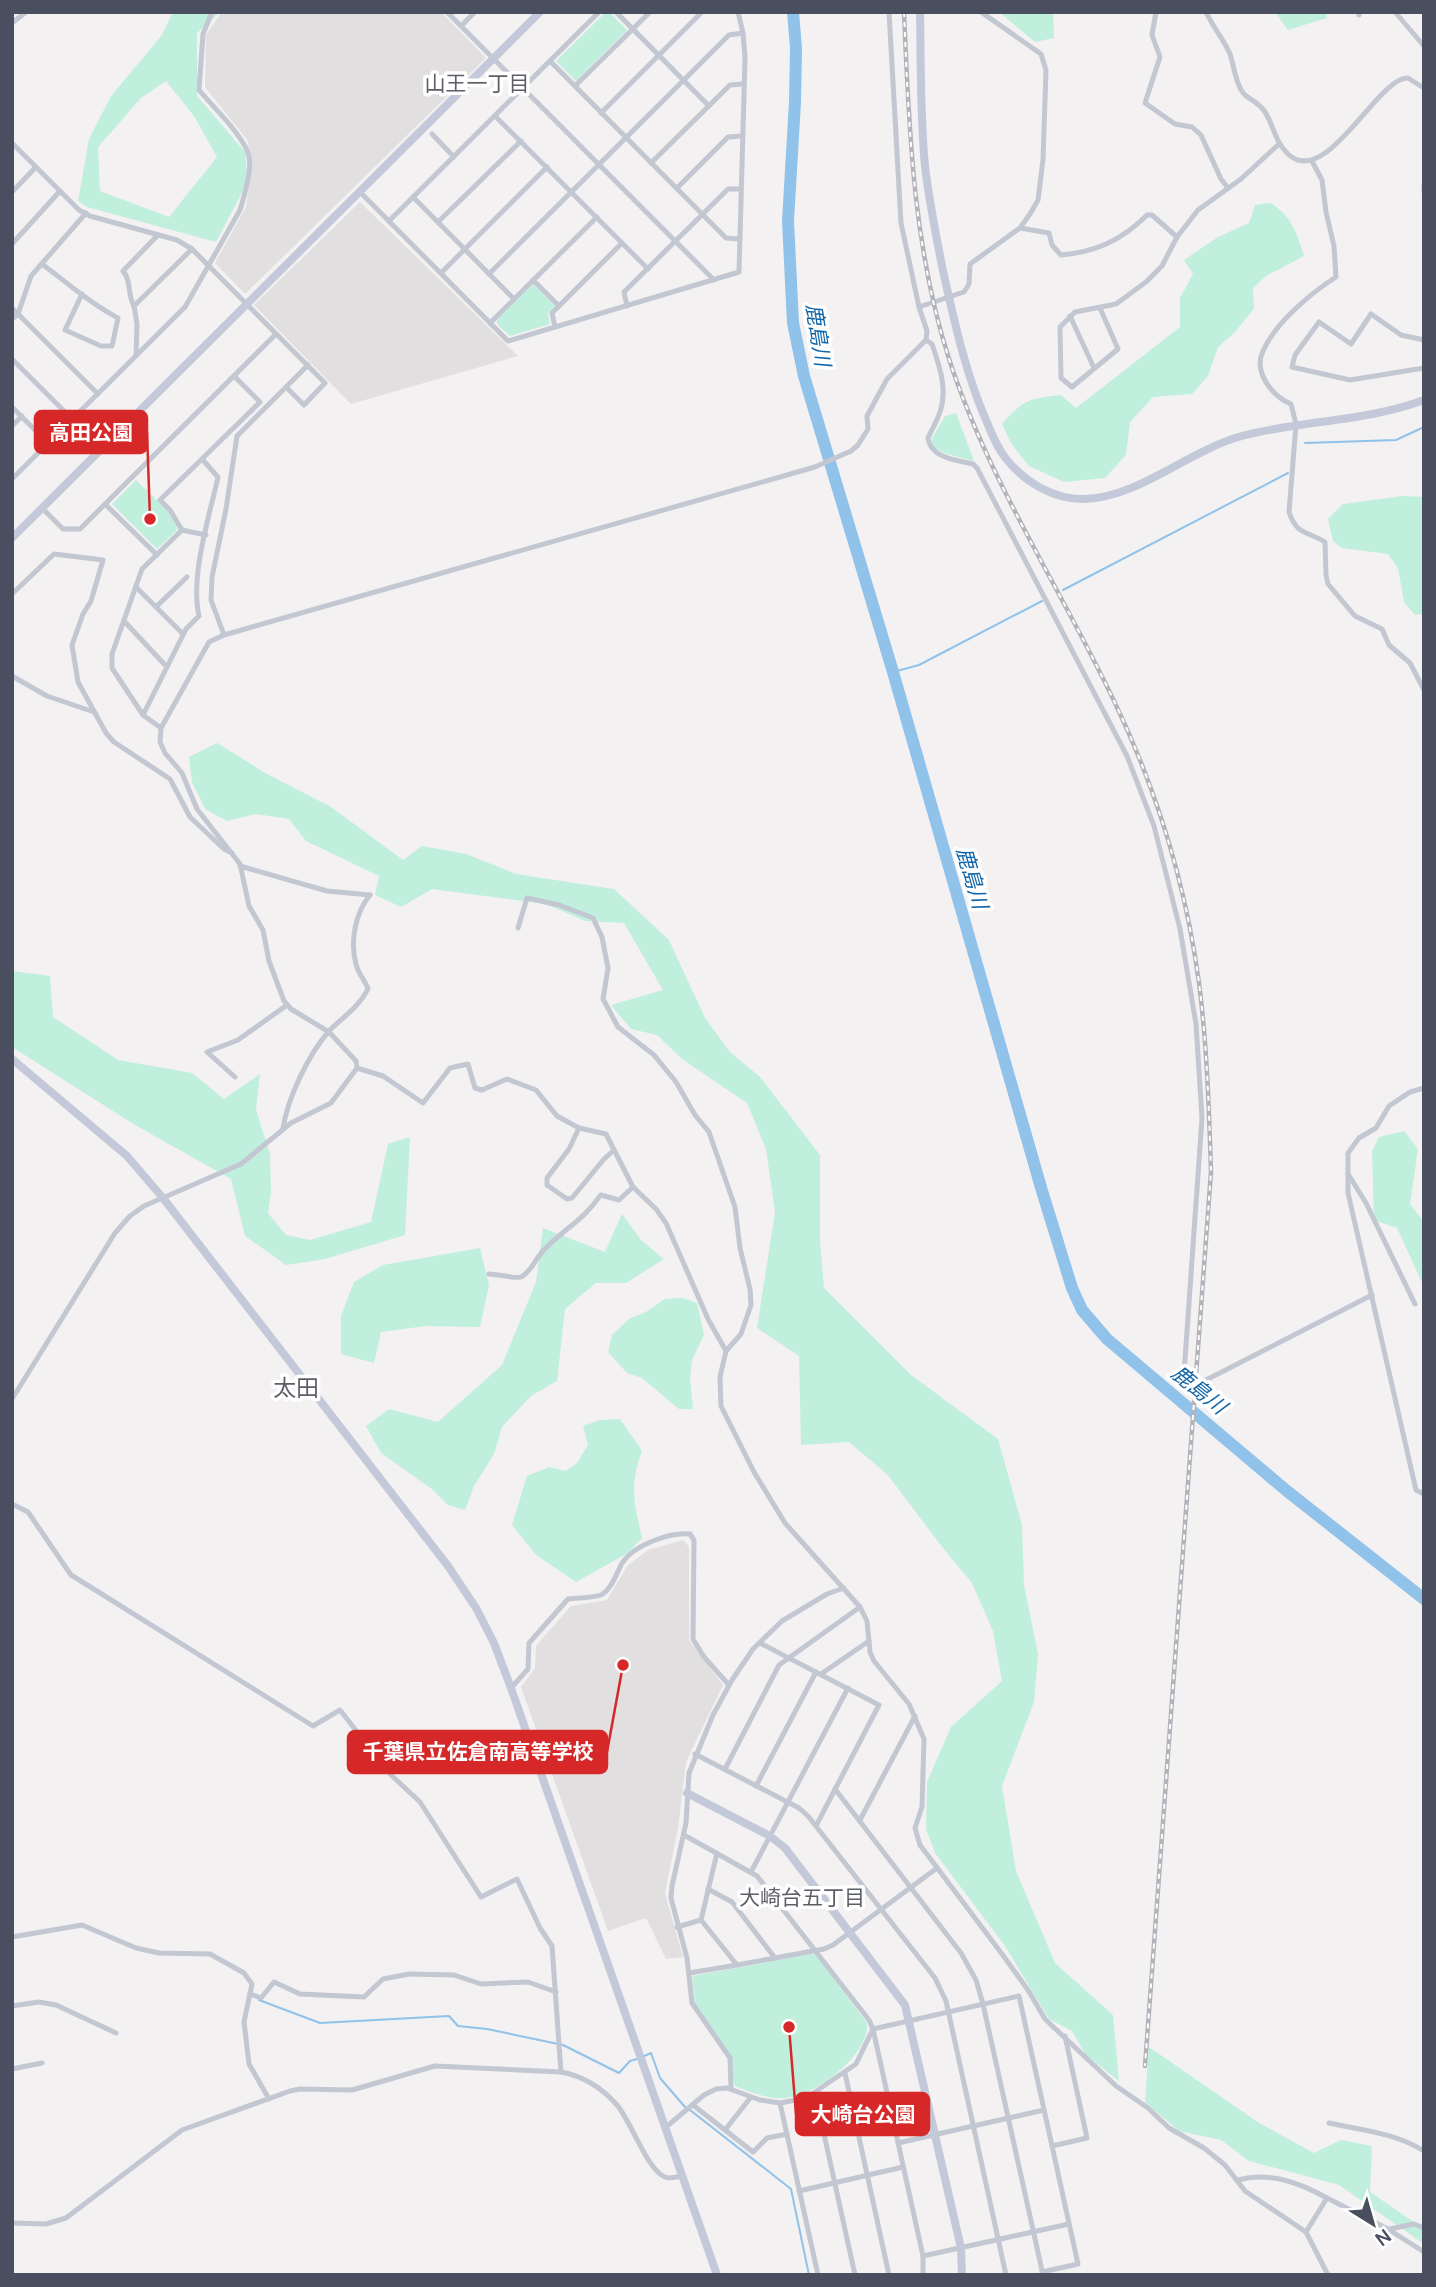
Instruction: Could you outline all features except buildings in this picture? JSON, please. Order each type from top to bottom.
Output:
[{"type":"street","points":[[12,23],[26,12]]},
{"type":"street","points":[[12,479],[185,307],[240,210],[245,194],[249,157],[239,139],[200,90],[203,34],[212,12]]},
{"type":"street","points":[[447,12],[714,280]]},
{"type":"street","points":[[461,26],[475,12]]},
{"type":"street","points":[[12,538],[540,12]]},
{"type":"street","points":[[389,221],[599,12]]},
{"type":"street","points":[[616,12],[709,106]]},
{"type":"street","points":[[575,86],[650,12]]},
{"type":"street","points":[[601,113],[702,12]]},
{"type":"street","points":[[359,191],[508,341],[739,272],[745,58],[738,12]]},
{"type":"street","points":[[12,1399],[115,1233],[130,1216],[144,1206],[241,1164],[283,1129],[331,1103],[356,1068],[356,1060],[329,1032],[287,1005],[280,994],[262,930],[249,905],[240,866],[197,809],[182,773],[165,753],[160,742],[161,728],[209,642],[224,635],[815,467],[851,451],[858,445],[868,429],[867,416],[887,379],[926,340],[927,331],[919,307],[901,223],[889,12]]},
{"type":"street","points":[[920,12],[925,166],[949,298],[965,366],[998,446],[1020,474],[1038,487],[1059,496],[1084,499],[1121,492],[1192,456],[1238,437],[1296,424],[1357,417],[1424,400]]},
{"type":"street","points":[[919,307],[960,295],[967,289],[970,264],[1020,228],[1038,200],[1040,191],[1046,70],[1041,54],[981,12]]},
{"type":"street","points":[[1156,12],[1152,35],[1160,57],[1145,103],[1175,124],[1192,127],[1201,135],[1221,179],[1228,187]]},
{"type":"street","points":[[1206,12],[1229,51],[1244,94],[1257,102],[1266,114],[1279,144],[1293,158],[1312,161],[1322,180],[1336,276],[1307,297],[1286,318],[1262,352],[1261,362],[1264,380],[1280,400],[1291,404],[1296,424],[1289,512],[1293,523],[1302,532],[1325,542],[1325,575],[1328,584],[1355,616],[1382,629],[1390,645],[1410,663],[1424,690]]},
{"type":"street","points":[[1395,12],[1424,46]]},
{"type":"street","points":[[489,274],[729,36],[743,33]]},
{"type":"street","points":[[550,61],[726,238],[740,239]]},
{"type":"street","points":[[1312,161],[1344,136],[1395,81],[1408,78],[1424,88]]},
{"type":"street","points":[[651,163],[730,85],[743,84]]},
{"type":"street","points":[[495,116],[648,268]]},
{"type":"street","points":[[432,134],[454,157]]},
{"type":"street","points":[[677,188],[728,137],[742,136]]},
{"type":"street","points":[[438,222],[520,141]]},
{"type":"street","points":[[12,143],[86,214],[177,240],[192,249],[325,383],[304,405],[286,387]]},
{"type":"street","points":[[1100,308],[1118,349],[1072,387],[1061,378],[1060,327],[1075,312],[1116,304],[1156,273],[1167,259],[1177,237],[1198,210],[1279,144]]},
{"type":"street","points":[[12,192],[36,167]]},
{"type":"street","points":[[440,273],[547,167]]},
{"type":"street","points":[[1424,185],[1424,192]]},
{"type":"street","points":[[627,306],[624,292],[727,189],[741,189]]},
{"type":"street","points":[[12,244],[60,191]]},
{"type":"street","points":[[413,197],[514,299]]},
{"type":"street","points":[[12,319],[18,314],[31,276],[86,214]]},
{"type":"street","points":[[1020,228],[1049,233],[1052,245],[1061,255],[1085,253],[1110,242],[1127,233],[1147,215],[1152,215],[1177,237]]},
{"type":"street","points":[[490,323],[597,217]]},
{"type":"street","points":[[136,356],[137,324],[128,278],[123,271],[159,235]]},
{"type":"street","points":[[555,327],[552,313],[622,243]]},
{"type":"street","points":[[134,306],[192,249]]},
{"type":"street","points":[[42,264],[118,318],[112,346],[101,346],[65,330],[82,294]]},
{"type":"street","points":[[533,280],[559,306]]},
{"type":"street","points":[[12,308],[98,394]]},
{"type":"street","points":[[1424,340],[1401,335],[1371,314],[1351,344],[1319,322],[1295,355],[1292,367],[1350,380],[1424,368]]},
{"type":"street","points":[[1070,316],[1094,368]]},
{"type":"street","points":[[42,508],[63,529],[80,528],[276,334]]},
{"type":"street","points":[[926,340],[932,344],[940,366],[943,392],[939,414],[928,438],[930,448],[943,456],[973,464],[977,468],[1128,756],[1154,826],[1166,869],[1180,929],[1196,1024],[1202,1118],[1184,1376],[1198,1381],[1206,1380],[1371,1295]]},
{"type":"street","points":[[12,359],[72,419]]},
{"type":"street","points":[[224,635],[211,600],[212,577],[237,436],[308,365]]},
{"type":"street","points":[[182,530],[177,519],[160,500],[260,402],[234,377]]},
{"type":"street","points":[[12,407],[48,443]]},
{"type":"street","points":[[12,426],[22,416]]},
{"type":"street","points":[[143,715],[183,634],[199,615],[196,601],[197,580],[218,477],[202,459]]},
{"type":"street","points":[[105,503],[157,555]]},
{"type":"street","points":[[182,530],[206,535]]},
{"type":"street","points":[[161,728],[143,715],[112,668],[112,654],[142,569],[182,530]]},
{"type":"street","points":[[12,594],[54,554],[103,560],[91,601],[83,614],[72,645],[78,682],[114,742],[170,779],[190,817],[224,849],[232,853]]},
{"type":"street","points":[[156,607],[187,577]]},
{"type":"street","points":[[136,586],[183,634]]},
{"type":"street","points":[[124,621],[166,666]]},
{"type":"street","points":[[12,676],[47,696],[94,712]]},
{"type":"street","points":[[240,866],[327,891],[370,895],[360,910],[354,951],[357,967],[368,989],[357,1006],[329,1032],[312,1055],[285,1112],[283,1129]]},
{"type":"street","points":[[518,928],[527,898],[559,905],[593,918],[602,937],[608,968],[603,999],[618,1027],[654,1055],[676,1082],[695,1115],[709,1132],[735,1207],[751,1305],[741,1334],[726,1351],[720,1377],[721,1406],[747,1459],[785,1523],[860,1607],[867,1621],[874,1661],[905,1698],[915,1716],[926,1748],[922,1807],[915,1828],[916,1837],[1015,1972],[1045,2019],[1116,2086],[1148,2108],[1169,2128],[1225,2165],[1245,2191],[1306,2232],[1328,2275]]},
{"type":"street","points":[[234,1077],[207,1052],[238,1040],[287,1005]]},
{"type":"street","points":[[12,1059],[127,1156],[163,1198],[448,1566],[476,1608],[494,1643],[511,1688],[717,2275]]},
{"type":"street","points":[[356,1068],[383,1076],[423,1103],[450,1068],[468,1064],[475,1088],[482,1090],[507,1079],[536,1090],[558,1116],[579,1128],[606,1134],[633,1187],[666,1223],[708,1319],[726,1351]]},
{"type":"street","points":[[1424,1088],[1410,1092],[1389,1106],[1376,1128],[1359,1138],[1348,1153],[1346,1166],[1348,1193],[1416,1490],[1424,1494]]},
{"type":"street","points":[[579,1128],[569,1149],[547,1178],[547,1185],[567,1199],[572,1198],[614,1150]]},
{"type":"street","points":[[1348,1174],[1366,1203],[1415,1304]]},
{"type":"street","points":[[489,1275],[505,1274],[520,1278],[528,1272],[541,1252],[587,1213],[601,1195],[620,1200],[633,1187]]},
{"type":"street","points":[[12,1504],[28,1512],[76,1578],[313,1726],[340,1710],[390,1774],[420,1802],[481,1897],[517,1880],[540,1928],[552,1945],[561,2072]]},
{"type":"street","points":[[511,1688],[528,1669],[529,1643],[568,1599],[602,1594],[624,1560],[643,1544],[683,1533],[690,1534],[694,1540],[694,1639],[704,1657],[729,1685]]},
{"type":"street","points":[[730,2089],[730,2058],[696,2012],[690,1994],[689,1973],[671,1898],[671,1886],[684,1835],[689,1773],[712,1715],[729,1685],[760,1643],[782,1621],[827,1594],[844,1588]]},
{"type":"street","points":[[724,1769],[779,1665],[860,1607]]},
{"type":"street","points":[[756,1786],[818,1673],[869,1641]]},
{"type":"street","points":[[760,1643],[879,1705],[817,1824]]},
{"type":"street","points":[[751,1872],[848,1688]]},
{"type":"street","points":[[860,1820],[915,1716]]},
{"type":"street","points":[[695,1754],[799,1808],[817,1824],[935,1978],[946,2001],[1006,2275]]},
{"type":"street","points":[[835,1788],[961,1953],[976,1980],[983,2004],[1042,2273],[1078,2264],[1019,1996],[983,2004],[948,2012],[911,2020],[873,2029]]},
{"type":"street","points":[[687,1793],[770,1836],[792,1856],[905,2005],[911,2020],[961,2248],[962,2275]]},
{"type":"street","points":[[684,1835],[751,1872],[764,1884],[869,2020],[923,2256],[923,2275]]},
{"type":"street","points":[[701,1920],[717,1853]]},
{"type":"street","points":[[689,1973],[833,1945],[937,1868]]},
{"type":"street","points":[[708,1889],[732,1902],[775,1958]]},
{"type":"street","points":[[677,1927],[701,1920]]},
{"type":"street","points":[[701,1920],[737,1965]]},
{"type":"street","points":[[12,1937],[82,1925],[136,1948],[159,1953],[210,1954],[244,1973],[252,1983],[244,2022],[249,2064],[268,2099]]},
{"type":"street","points":[[250,1994],[261,1998],[274,1982],[300,1994],[364,1997],[383,1979],[429,1973],[454,1975],[481,1984],[528,1982],[556,1992]]},
{"type":"street","points":[[12,2006],[39,2002],[56,2005],[116,2033]]},
{"type":"street","points":[[665,2128],[716,2089],[730,2089],[780,2104],[796,2102],[845,2073],[861,2057],[873,2029]]},
{"type":"street","points":[[1052,2146],[1087,2138],[1065,2036]]},
{"type":"street","points":[[12,2069],[42,2063]]},
{"type":"street","points":[[12,2223],[46,2224],[66,2218],[182,2130],[300,2089],[352,2090],[435,2066],[561,2072],[579,2076],[617,2105],[659,2173],[673,2178],[682,2176]]},
{"type":"street","points":[[845,2073],[890,2275]]},
{"type":"street","points":[[815,2092],[855,2275]]},
{"type":"street","points":[[725,2130],[751,2097]]},
{"type":"street","points":[[780,2104],[818,2275]]},
{"type":"street","points":[[692,2105],[753,2152],[767,2138],[787,2134]]},
{"type":"street","points":[[898,2143],[1044,2110]]},
{"type":"street","points":[[1329,2123],[1389,2135],[1424,2151]]},
{"type":"street","points":[[799,2191],[903,2167]]},
{"type":"street","points":[[1238,2180],[1270,2176],[1327,2198],[1424,2252]]},
{"type":"street","points":[[1306,2232],[1327,2198]]},
{"type":"street","points":[[923,2256],[1069,2224]]},
{"type":"street","points":[[1388,2230],[1414,2224],[1424,2228]]},
{"type":"shaded area","points":[[222,12],[441,12],[486,58],[245,294],[215,263],[246,207],[250,175],[248,141],[205,87],[206,35]]},
{"type":"shaded area","points":[[360,202],[518,356],[351,404],[254,305]]},
{"type":"shaded area","points":[[683,1540],[689,1547],[689,1640],[723,1685],[686,1762],[678,1828],[665,1893],[683,1957],[666,1959],[646,1918],[608,1931],[521,1687],[535,1668],[536,1646],[571,1606],[607,1600],[628,1565],[648,1550]]},
{"type":"green space","points":[[173,12],[220,12],[197,33],[197,96],[246,153],[247,183],[216,242],[87,207],[78,201],[89,139],[111,96],[162,35]],"holes":[[[166,81],[194,116],[217,157],[169,217],[100,191],[98,147],[141,98]]]},
{"type":"green space","points":[[606,12],[627,30],[576,81],[556,61]]},
{"type":"green space","points":[[999,12],[1053,12],[1054,38],[1035,42]]},
{"type":"green space","points":[[1275,12],[1326,12],[1327,18],[1288,30]]},
{"type":"green space","points":[[1270,203],[1283,213],[1292,225],[1304,256],[1266,276],[1253,288],[1254,309],[1218,347],[1208,376],[1192,394],[1153,397],[1130,422],[1126,455],[1105,478],[1064,482],[1029,466],[1011,443],[1002,424],[1009,416],[1034,399],[1051,396],[1061,395],[1076,408],[1180,327],[1180,298],[1193,274],[1184,260],[1218,237],[1249,223],[1255,205]]},
{"type":"green space","points":[[533,284],[555,306],[548,313],[550,324],[510,336],[497,324],[497,320]]},
{"type":"green space","points":[[956,413],[974,461],[932,447],[932,438],[945,416]]},
{"type":"green space","points":[[136,480],[168,511],[177,527],[157,549],[112,504]]},
{"type":"green space","points":[[1403,496],[1424,497],[1424,614],[1415,615],[1404,602],[1398,568],[1388,554],[1342,548],[1333,541],[1328,519],[1343,504]]},
{"type":"green space","points":[[217,743],[267,774],[331,807],[403,860],[422,846],[466,854],[516,874],[614,889],[669,940],[705,1018],[730,1052],[760,1077],[820,1155],[820,1241],[824,1288],[911,1375],[998,1439],[1022,1525],[1024,1585],[1038,1654],[1034,1702],[1002,1786],[1016,1871],[1055,1963],[1113,2015],[1119,2081],[1086,2055],[1072,2031],[1049,2019],[1005,1946],[935,1853],[926,1829],[927,1782],[951,1727],[1002,1681],[993,1631],[972,1583],[887,1474],[849,1442],[801,1445],[799,1356],[757,1328],[775,1212],[766,1149],[747,1103],[682,1059],[657,1035],[631,1029],[611,1005],[663,990],[624,923],[585,921],[546,904],[432,889],[401,907],[375,895],[379,876],[306,841],[289,819],[256,814],[227,821],[205,809],[192,782],[189,757]]},
{"type":"green space","points":[[12,971],[50,976],[53,1017],[118,1060],[192,1073],[224,1099],[260,1074],[256,1110],[270,1154],[271,1192],[268,1213],[286,1235],[310,1240],[371,1222],[388,1144],[410,1137],[405,1235],[325,1259],[286,1265],[245,1236],[231,1179],[135,1125],[12,1047]]},
{"type":"green space","points":[[1404,1131],[1418,1149],[1410,1204],[1424,1222],[1424,1287],[1397,1228],[1374,1220],[1372,1151],[1379,1137]]},
{"type":"green space","points":[[622,1214],[641,1240],[664,1259],[626,1283],[596,1283],[565,1309],[557,1381],[531,1396],[502,1427],[494,1454],[474,1486],[465,1510],[448,1505],[433,1490],[381,1453],[366,1426],[389,1409],[438,1422],[502,1365],[536,1282],[543,1228],[605,1252]]},
{"type":"green space","points":[[480,1248],[489,1285],[480,1327],[426,1326],[381,1332],[374,1363],[341,1354],[341,1316],[354,1282],[383,1265]]},
{"type":"green space","points":[[683,1298],[697,1303],[704,1335],[692,1360],[690,1378],[693,1409],[679,1409],[642,1378],[627,1373],[608,1352],[612,1335],[629,1319],[646,1312],[665,1299]]},
{"type":"green space","points":[[620,1419],[642,1451],[635,1475],[634,1494],[642,1538],[628,1553],[576,1582],[536,1555],[512,1525],[527,1476],[549,1467],[566,1471],[577,1463],[588,1445],[583,1426],[600,1420]]},
{"type":"green space","points":[[816,1955],[867,2023],[866,2035],[860,2048],[825,2082],[797,2096],[773,2098],[737,2087],[734,2085],[730,2055],[695,2004],[692,1976]]},
{"type":"green space","points":[[1149,2047],[1259,2123],[1314,2153],[1341,2140],[1372,2146],[1370,2192],[1424,2229],[1424,2244],[1339,2185],[1249,2161],[1221,2140],[1179,2131],[1145,2102]]},
{"type":"waterway","name":"鹿島川","points":[[793,12],[796,48],[795,102],[788,221],[793,323],[804,376],[1072,1288],[1082,1310],[1107,1339],[1287,1491],[1424,1599]]},
{"type":"waterway","points":[[1305,443],[1396,440],[1424,427]]},
{"type":"waterway","points":[[1063,590],[1288,473]]},
{"type":"waterway","points":[[893,672],[919,665],[1042,601]]},
{"type":"waterway","points":[[259,2000],[320,2023],[449,2016],[458,2026],[487,2029],[563,2045],[619,2073],[630,2061],[637,2059]]},
{"type":"waterway","points":[[642,2057],[651,2053],[660,2078],[685,2107]]},
{"type":"waterway","points":[[690,2110],[791,2189],[809,2275]]},
{"type":"railway","points":[[904,12],[915,189],[928,276],[950,362],[985,450],[1115,703],[1144,770],[1178,875],[1199,983],[1206,1053],[1211,1172],[1145,2066]]},
{"type":"place","name":"高田公園","points":[[150,519]]},
{"type":"place","name":"千葉県立佐倉南高等学校","points":[[623,1665]]},
{"type":"place","name":"大崎台公園","points":[[789,2027]]},
{"type":"district","name":"山王一丁目","points":[[477,84]]},
{"type":"district","name":"太田","points":[[296,1388]]},
{"type":"district","name":"大崎台五丁目","points":[[802,1898]]}]
